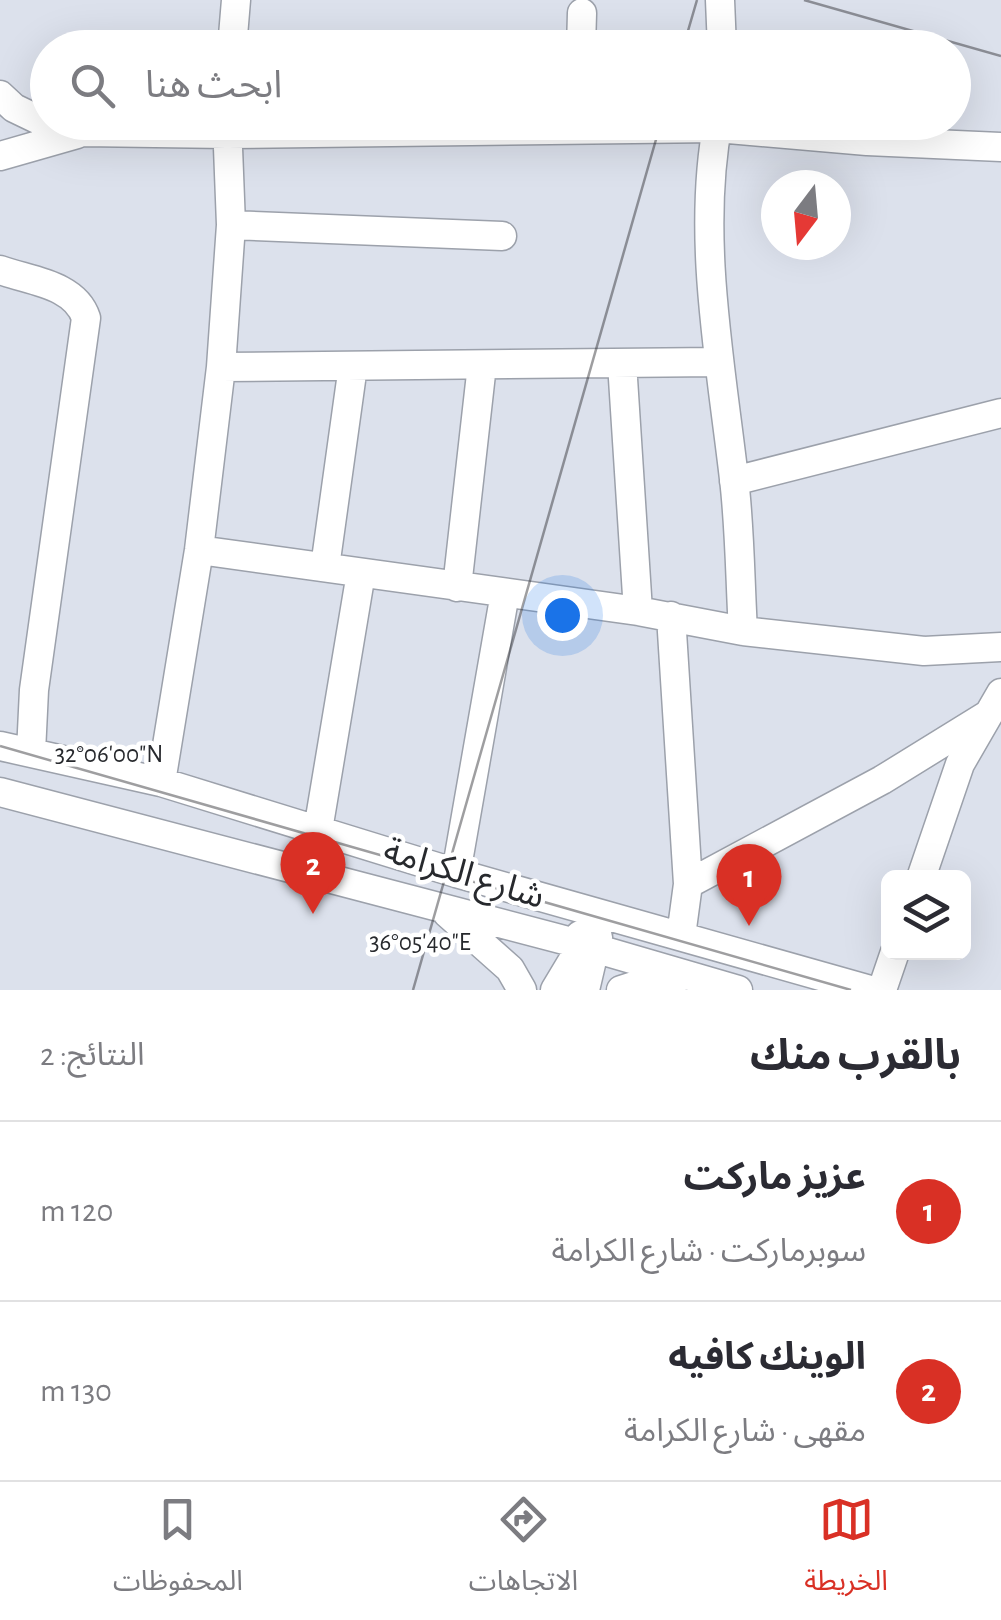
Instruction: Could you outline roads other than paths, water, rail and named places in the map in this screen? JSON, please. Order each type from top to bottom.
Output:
[{"type":"street","points":[[234,30],[236,0]]},
{"type":"street","points":[[720,0],[721,30]]},
{"type":"street","points":[[582,13],[582,30]]},
{"type":"street","points":[[0,95],[30,116]]},
{"type":"street","points":[[0,156],[55,140]]},
{"type":"street","points":[[161,782],[199,550],[221,367],[231,225],[227,140]]},
{"type":"street","points":[[714,140],[711,209],[717,362],[734,481],[743,631]]},
{"type":"street","points":[[858,140],[1001,147]]},
{"type":"street","points":[[231,225],[502,236]]},
{"type":"street","points":[[0,270],[68,294],[81,303],[86,318],[34,690],[32,752]]},
{"type":"street","points":[[221,367],[717,362]]},
{"type":"street","points":[[622,363],[638,611]]},
{"type":"street","points":[[457,586],[482,364]]},
{"type":"street","points":[[324,567],[354,366]]},
{"type":"street","points":[[734,481],[1001,413]]},
{"type":"street","points":[[199,550],[672,616],[743,631],[924,651],[1001,647]]},
{"type":"street","points":[[318,830],[361,573]]},
{"type":"street","points":[[456,874],[505,594]]},
{"type":"street","points":[[672,616],[688,884],[682,936]]},
{"type":"street","points":[[688,884],[882,780],[995,704]]},
{"type":"street","points":[[924,870],[960,764],[995,704]]},
{"type":"street","name":"شارع الكرامة","points":[[0,746],[161,782],[456,874],[870,990]]},
{"type":"street","name":"شارع الكرامة","points":[[0,792],[587,946],[738,990]]},
{"type":"street","points":[[560,903],[592,960],[585,990]]},
{"type":"street","points":[[442,908],[501,960],[522,990]]},
{"type":"street","points":[[556,990],[576,955],[618,920]]},
{"type":"street","points":[[882,990],[892,960]]},
{"type":"street","points":[[621,990],[648,981],[688,976]]},
{"type":"place","name":"الوينك كافيه","points":[[313,914]]},
{"type":"place","name":"عزيز ماركت","points":[[749,926]]}]
